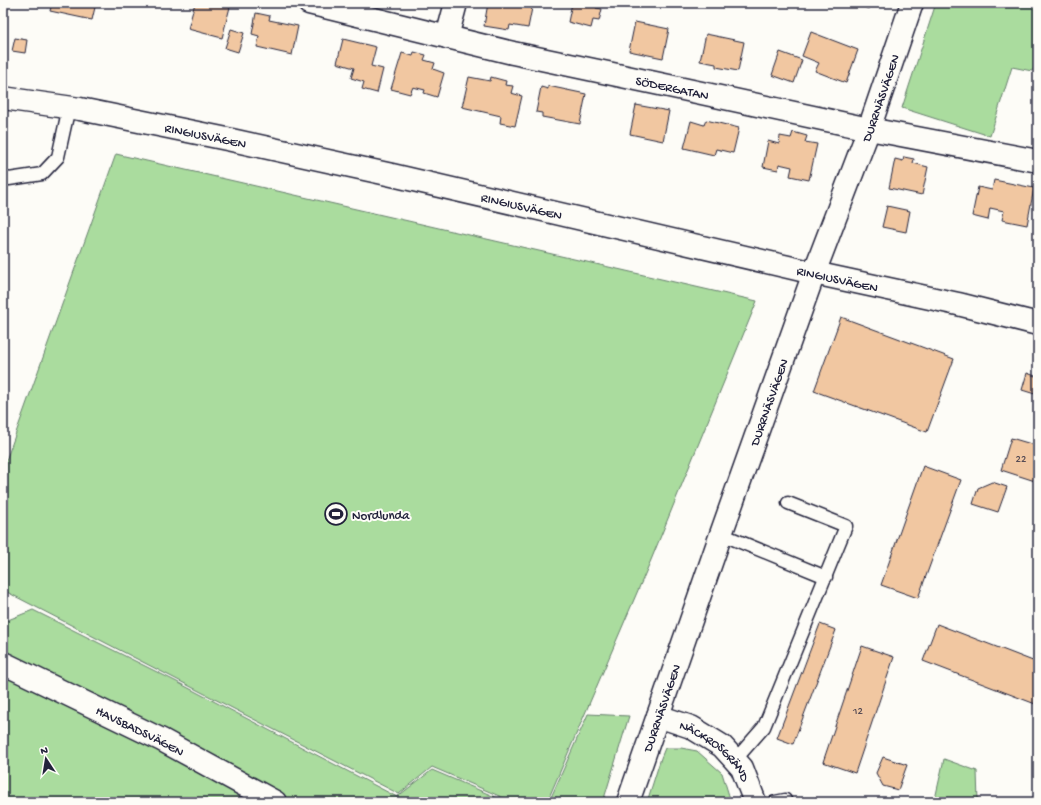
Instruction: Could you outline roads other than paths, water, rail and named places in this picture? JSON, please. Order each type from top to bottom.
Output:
[{"type":"street","name":"SÖDERGATAN","points":[[309,3],[513,53],[869,129],[1038,161]]},
{"type":"street","points":[[447,37],[456,3]]},
{"type":"street","name":"DURRNÄSVÄGEN","points":[[628,802],[721,534],[814,273],[869,129],[912,3]]},
{"type":"street","name":"RINGIUSVÄGEN","points":[[3,98],[69,107],[227,139],[392,175],[814,273],[958,304],[1038,324]]},
{"type":"street","name":"HAVSBADSVÄGEN","points":[[3,663],[162,740],[276,802]]},
{"type":"street","name":"NÄCKROSGRÄND","points":[[658,716],[691,727],[722,746],[742,768],[755,802]]},
{"type":"lane","points":[[3,177],[9,179],[42,174],[58,157],[69,107]]},
{"type":"lane","points":[[735,760],[764,727],[846,526],[788,503]]},
{"type":"lane","points":[[721,534],[826,577]]},
{"type":"lane","points":[[775,802],[785,800],[786,802]]},
{"type":"place","name":"Nordlunda","points":[[336,514]]}]
